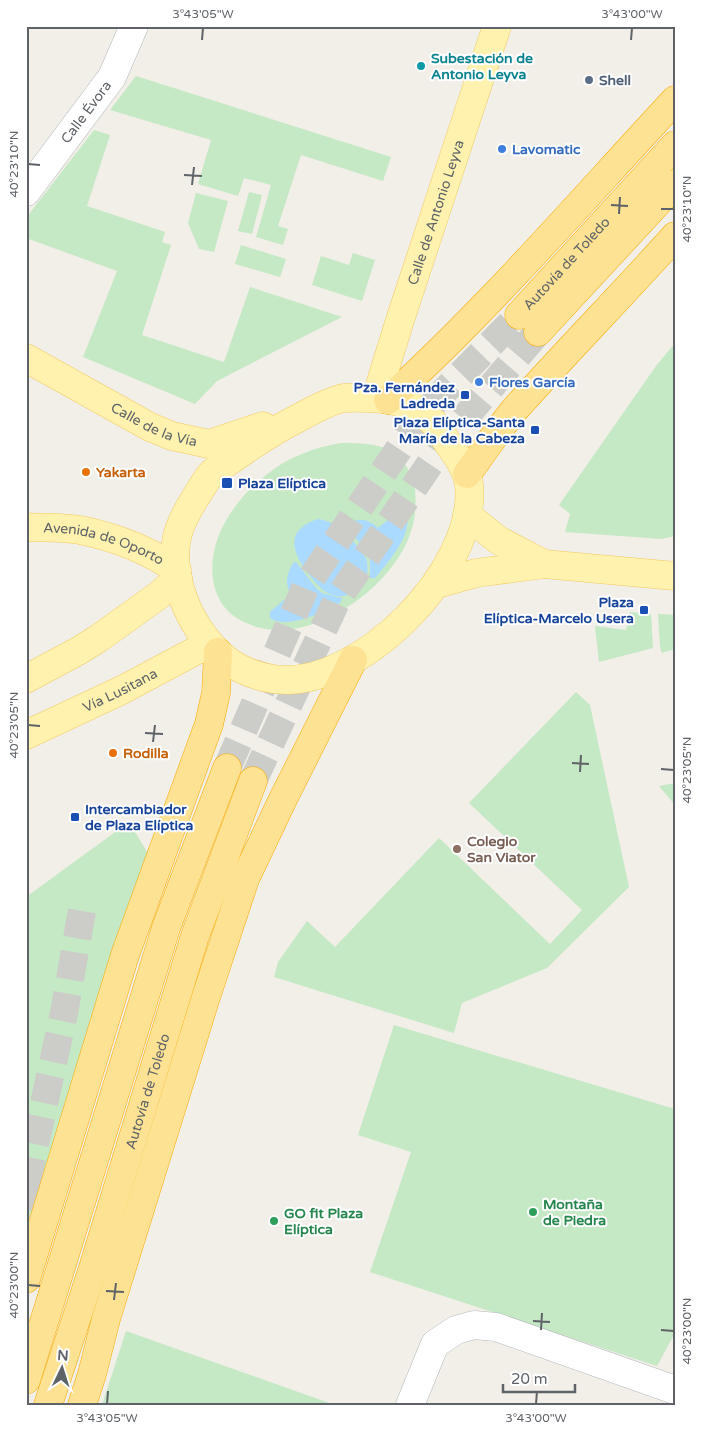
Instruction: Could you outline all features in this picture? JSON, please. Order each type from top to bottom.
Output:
[{"type":"highway","points":[[382,399],[427,365],[476,315],[675,100]]},
{"type":"highway","name":"Autovía de Toledo","points":[[675,145],[529,323],[675,184]]},
{"type":"highway","points":[[467,474],[516,409],[594,321],[675,236]]},
{"type":"highway","points":[[26,1279],[125,955],[208,724],[216,692],[215,649]]},
{"type":"highway","points":[[82,1405],[106,1319],[194,1034],[245,879],[286,792],[353,660]]},
{"type":"highway","points":[[26,1380],[166,928],[227,768]]},
{"type":"highway","name":"Autovía de Toledo","points":[[48,1405],[93,1268],[195,936],[253,781]]},
{"type":"main road","name":"Calle de Antonio Leyva","points":[[382,399],[400,320],[497,26]]},
{"type":"main road","name":"Calle de la Vía","points":[[26,358],[150,427],[172,436],[209,444],[319,408]]},
{"type":"main road","points":[[343,398],[382,399],[401,402],[414,408],[433,422],[467,474],[469,493],[467,515],[451,559],[437,584],[418,606],[376,645],[353,660],[305,678],[275,679],[248,673],[227,661],[215,649],[193,620],[186,605],[177,574],[176,543],[188,509],[211,474],[264,436],[327,403],[343,398]]},
{"type":"main road","points":[[467,515],[498,540],[544,564]]},
{"type":"main road","name":"Avenida de Oporto","points":[[26,527],[80,530],[108,538],[136,547],[177,574]]},
{"type":"main road","points":[[437,584],[476,573],[544,564],[675,576]]},
{"type":"main road","points":[[26,679],[93,642],[160,595],[177,574]]},
{"type":"main road","name":"Vía Lusitana","points":[[26,735],[122,690],[197,650],[215,649]]},
{"type":"street","name":"Calle Évora","points":[[26,192],[112,77],[134,26]]},
{"type":"street","points":[[631,284],[675,249]]},
{"type":"street","points":[[410,1405],[435,1344],[456,1330],[474,1325],[496,1327],[675,1390]]},
{"type":"green space","points":[[136,76],[391,157],[383,181],[301,155],[278,226],[288,229],[283,245],[256,237],[271,185],[244,178],[238,196],[198,184],[211,140],[110,110]]},
{"type":"green space","points":[[94,130],[110,135],[87,206],[165,232],[162,242],[171,245],[142,335],[224,362],[250,287],[342,317],[217,381],[195,404],[83,357],[117,271],[26,238],[26,218]]},
{"type":"green space","points":[[249,192],[262,195],[252,234],[238,231]]},
{"type":"green space","points":[[196,193],[228,201],[214,252],[199,249],[188,223]]},
{"type":"green space","points":[[241,245],[286,259],[280,277],[235,264]]},
{"type":"green space","points":[[353,253],[375,260],[362,301],[312,285],[321,256],[349,265]]},
{"type":"green space","points":[[675,343],[675,536],[662,539],[565,532],[570,514],[559,505],[656,366]]},
{"type":"green space","name":"Plaza Elíptica","points":[[341,443],[378,446],[392,452],[408,468],[414,482],[415,511],[411,531],[402,551],[371,590],[350,606],[327,618],[303,627],[280,630],[257,627],[235,617],[220,601],[214,585],[212,569],[218,538],[224,524],[243,497],[254,485],[274,469],[301,454]]},
{"type":"green space","points":[[630,612],[651,614],[653,648],[599,662],[595,626],[626,630]]},
{"type":"green space","points":[[658,614],[675,615],[675,649],[662,653],[660,647]]},
{"type":"green space","points":[[576,692],[590,705],[629,887],[547,968],[462,1003],[454,1033],[274,977],[278,962],[307,921],[335,947],[439,838],[550,944],[582,910],[469,803]]},
{"type":"green space","points":[[675,783],[675,805],[659,786]]},
{"type":"green space","points":[[129,822],[149,855],[26,1246],[26,897]]},
{"type":"green space","name":"Montaña de Piedra","points":[[394,1025],[675,1109],[675,1333],[657,1366],[370,1272],[411,1152],[358,1135]]},
{"type":"green space","points":[[126,1331],[335,1405],[102,1405]]},
{"type":"water","points":[[398,512],[406,514],[407,522],[403,539],[392,557],[375,578],[370,578],[370,558],[346,524],[363,520],[371,522],[378,528]]},
{"type":"water","points":[[318,519],[340,528],[366,558],[368,569],[365,580],[360,586],[344,596],[337,596],[324,591],[301,564],[297,555],[294,541],[296,534],[308,523]]},
{"type":"water","points":[[294,562],[322,593],[342,598],[340,603],[315,615],[295,621],[285,622],[270,618],[270,612],[291,594],[287,578]]},
{"type":"tunnel","points":[[227,768],[306,586],[424,412],[519,315]]},
{"type":"tunnel","points":[[253,781],[337,600],[449,436],[538,332]]},
{"type":"tunnel","points":[[26,1185],[64,1013],[82,911]]},
{"type":"tunnel","points":[[26,1252],[28,1180]]},
{"type":"place","name":"Subestación de Antonio Leyva","points":[[421,66]]},
{"type":"place","name":"Shell","points":[[589,80]]},
{"type":"place","name":"Lavomatic","points":[[502,149]]},
{"type":"place","name":"Flores García","points":[[479,382]]},
{"type":"place","name":"Pza. Fernández Ladreda","points":[[465,395]]},
{"type":"place","name":"Plaza Elíptica-Santa María de la Cabeza","points":[[535,430]]},
{"type":"place","name":"Yakarta","points":[[86,472]]},
{"type":"place","name":"Plaza Elíptica","points":[[227,483]]},
{"type":"place","name":"Plaza Elíptica-Marcelo Usera","points":[[644,610]]},
{"type":"place","name":"Rodilla","points":[[113,753]]},
{"type":"place","name":"Intercambiador de Plaza Elíptica","points":[[75,817]]},
{"type":"place","name":"Colegio San Viator","points":[[457,849]]},
{"type":"place","name":"Montaña de Piedra","points":[[533,1212]]},
{"type":"place","name":"GO fit Plaza Elíptica","points":[[274,1221]]}]
